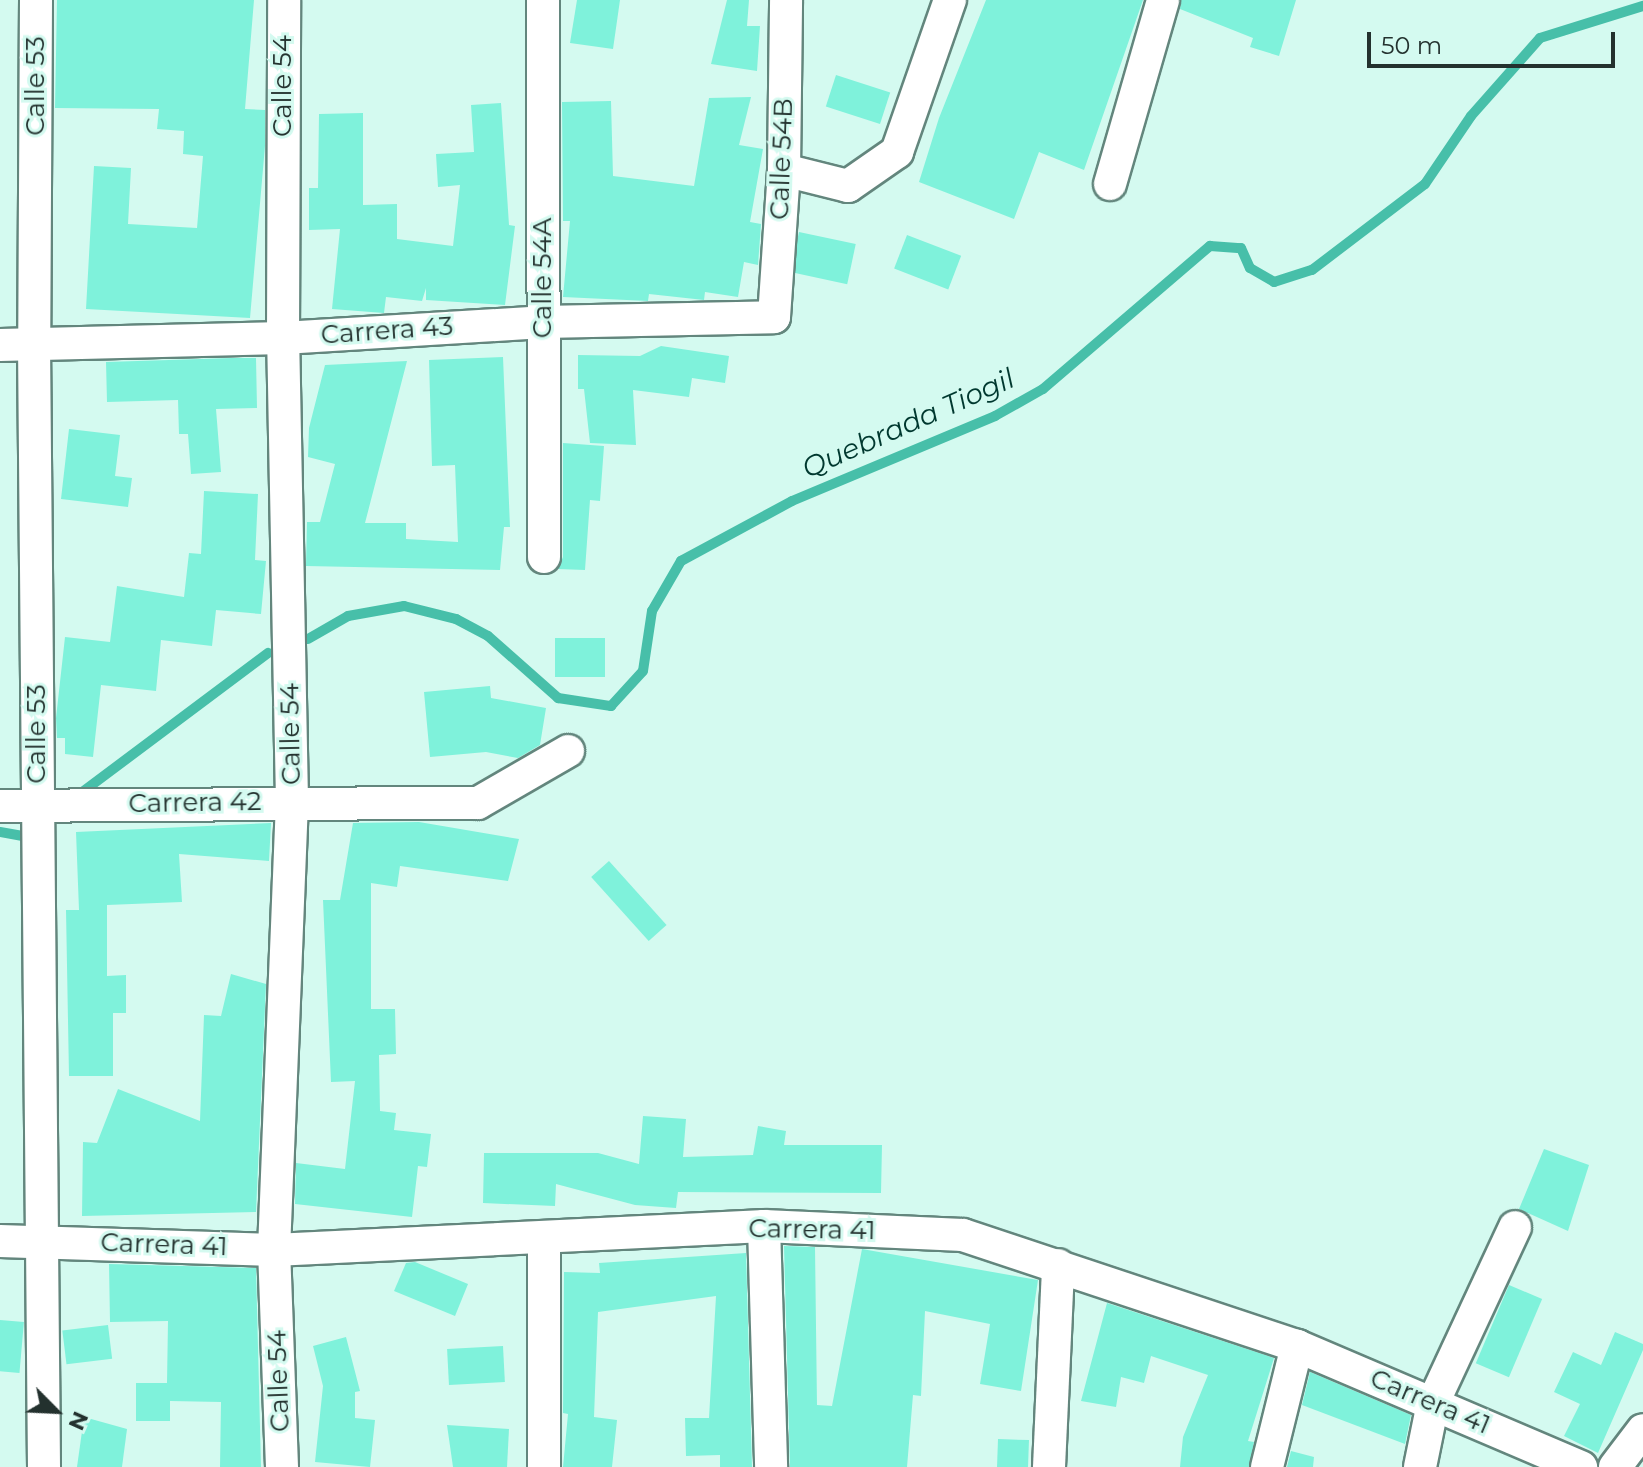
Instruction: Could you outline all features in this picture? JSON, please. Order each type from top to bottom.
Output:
[{"type":"street","name":"Calle 53","points":[[36,0],[34,343],[44,1467]]},
{"type":"street","name":"Calle 54","points":[[282,1467],[274,1250],[292,801],[283,338],[284,0]]},
{"type":"street","name":"Calle 54A","points":[[543,0],[544,557]]},
{"type":"street","name":"Calle 54B","points":[[774,317],[784,170],[786,0]]},
{"type":"street","points":[[784,170],[848,186],[897,152],[950,0]]},
{"type":"street","points":[[1110,184],[1163,0]]},
{"type":"street","name":"Carrera 43","points":[[0,345],[283,338],[543,322],[774,317]]},
{"type":"street","name":"Carrera 42","points":[[0,806],[292,801],[478,803],[568,751]]},
{"type":"street","points":[[764,1226],[771,1467]]},
{"type":"street","name":"Carrera 41","points":[[0,1241],[43,1240],[274,1250],[544,1240],[764,1226],[963,1235],[1297,1346],[1581,1467]]},
{"type":"street","points":[[1420,1467],[1433,1403],[1515,1227]]},
{"type":"street","points":[[544,1240],[544,1467]]},
{"type":"street","points":[[1049,1467],[1058,1265]]},
{"type":"street","points":[[1267,1467],[1297,1346]]},
{"type":"street","points":[[1615,1467],[1643,1430]]},
{"type":"building","points":[[57,0],[254,0],[245,109],[265,110],[265,146],[250,318],[86,309],[94,166],[131,168],[128,224],[197,228],[203,156],[183,154],[184,131],[157,129],[159,109],[55,108]]},
{"type":"building","points":[[577,0],[620,0],[613,49],[570,43]]},
{"type":"building","points":[[727,0],[749,0],[747,26],[760,26],[757,71],[711,64]]},
{"type":"building","points":[[986,0],[1143,0],[1084,170],[1039,152],[1014,219],[919,182],[939,118]]},
{"type":"building","points":[[1181,0],[1296,0],[1279,56],[1250,47],[1253,38],[1180,9]]},
{"type":"building","points":[[836,75],[890,93],[880,124],[826,106]]},
{"type":"building","points":[[751,97],[739,145],[763,149],[750,222],[761,224],[758,265],[744,262],[738,297],[705,292],[704,300],[649,294],[648,301],[563,297],[570,221],[563,221],[562,102],[611,101],[613,176],[694,186],[709,98]]},
{"type":"building","points":[[501,103],[509,225],[515,226],[505,305],[426,300],[426,288],[422,301],[386,297],[384,313],[332,309],[340,229],[309,230],[309,188],[318,188],[319,114],[363,113],[363,205],[397,204],[397,239],[453,246],[460,185],[438,187],[436,154],[474,152],[471,105]]},
{"type":"building","points":[[799,232],[856,244],[847,284],[790,272]]},
{"type":"building","points":[[907,235],[961,256],[948,289],[894,269]]},
{"type":"building","points":[[661,346],[729,356],[725,383],[692,378],[689,397],[633,390],[636,445],[590,443],[584,389],[578,389],[578,355],[640,356]]},
{"type":"building","points":[[503,357],[510,527],[504,527],[500,570],[306,566],[307,522],[320,522],[335,464],[308,457],[309,428],[325,365],[407,361],[365,523],[406,523],[406,539],[458,542],[455,465],[432,466],[429,360]]},
{"type":"building","points":[[256,358],[257,408],[216,409],[221,472],[191,474],[188,434],[179,434],[178,400],[107,402],[106,362]]},
{"type":"building","points":[[69,429],[120,435],[115,476],[132,478],[128,507],[61,499]]},
{"type":"building","points":[[563,443],[604,446],[600,501],[590,500],[585,570],[558,569],[563,557]]},
{"type":"building","points":[[204,491],[258,494],[255,560],[266,561],[261,614],[216,610],[212,646],[161,640],[156,691],[101,685],[93,757],[65,754],[65,738],[57,738],[56,718],[65,637],[110,642],[117,586],[184,597],[189,553],[201,554]]},
{"type":"building","points":[[555,638],[605,638],[605,677],[555,677]]},
{"type":"building","points":[[490,686],[491,698],[546,708],[540,745],[518,758],[486,752],[430,757],[424,692]]},
{"type":"building","points":[[419,822],[519,839],[508,881],[400,866],[397,887],[371,883],[371,1009],[395,1009],[396,1054],[379,1055],[380,1111],[396,1113],[394,1130],[431,1134],[427,1167],[418,1166],[412,1217],[295,1204],[296,1163],[345,1169],[355,1081],[331,1082],[323,900],[340,900],[353,823]]},
{"type":"building","points":[[271,823],[269,861],[179,854],[182,902],[107,905],[107,976],[126,975],[126,1013],[113,1013],[113,1076],[69,1076],[66,910],[79,910],[76,832]]},
{"type":"building","points":[[609,861],[667,925],[649,941],[591,877]]},
{"type":"building","points":[[231,974],[266,984],[256,1212],[82,1216],[83,1142],[97,1143],[118,1089],[200,1121],[204,1015],[221,1016]]},
{"type":"building","points":[[643,1116],[686,1119],[683,1157],[753,1155],[758,1126],[786,1131],[784,1145],[882,1145],[881,1193],[678,1192],[676,1208],[635,1205],[556,1184],[555,1206],[483,1203],[484,1153],[598,1153],[639,1164]]},
{"type":"building","points":[[1544,1149],[1589,1165],[1568,1231],[1519,1209]]},
{"type":"building","points":[[784,1246],[815,1247],[817,1405],[832,1406],[862,1249],[1038,1280],[1021,1391],[980,1384],[990,1324],[925,1311],[921,1396],[913,1395],[907,1467],[790,1467]]},
{"type":"building","points":[[746,1253],[752,1467],[720,1467],[720,1455],[686,1456],[685,1418],[709,1418],[716,1296],[598,1312],[594,1417],[617,1420],[612,1467],[563,1467],[568,1414],[563,1413],[564,1272],[600,1273],[599,1263]]},
{"type":"building","points":[[415,1262],[468,1284],[455,1316],[394,1291],[406,1263]]},
{"type":"building","points":[[109,1264],[256,1268],[261,1467],[220,1467],[221,1402],[170,1401],[170,1421],[136,1421],[136,1383],[167,1383],[168,1321],[110,1322]]},
{"type":"building","points":[[1509,1285],[1542,1299],[1509,1377],[1476,1363]]},
{"type":"building","points":[[1107,1303],[1274,1358],[1248,1441],[1254,1442],[1249,1467],[1180,1467],[1183,1437],[1208,1375],[1151,1356],[1144,1383],[1121,1377],[1116,1407],[1081,1401]]},
{"type":"building","points":[[0,1320],[24,1322],[19,1373],[0,1371]]},
{"type":"building","points":[[108,1325],[112,1359],[66,1364],[62,1331]]},
{"type":"building","points":[[1615,1332],[1643,1344],[1643,1350],[1598,1453],[1564,1436],[1580,1404],[1554,1392],[1573,1352],[1601,1365]]},
{"type":"building","points":[[346,1337],[360,1391],[355,1392],[355,1418],[375,1420],[370,1467],[315,1462],[323,1386],[313,1346]]},
{"type":"building","points":[[503,1346],[505,1382],[449,1385],[447,1349]]},
{"type":"building","points":[[1310,1372],[1411,1415],[1405,1444],[1302,1405]]},
{"type":"building","points":[[84,1417],[127,1429],[122,1467],[77,1467]]},
{"type":"building","points":[[447,1425],[509,1429],[507,1467],[453,1467]]},
{"type":"building","points":[[998,1439],[1029,1440],[1028,1467],[997,1467]]},
{"type":"building","points":[[1291,1451],[1314,1457],[1313,1467],[1287,1467]]},
{"type":"waterway","name":"Quebrada Tiogil","points":[[308,639],[348,616],[404,606],[456,619],[488,636],[558,698],[611,706],[643,671],[652,611],[681,561],[792,501],[995,416],[1043,389],[1210,246],[1241,248],[1250,268],[1274,282],[1312,270],[1425,184],[1471,116],[1540,38],[1643,6]]},
{"type":"waterway","name":"Quebrada Tiogil","points":[[81,793],[268,653]]},
{"type":"waterway","name":"Quebrada Tiogil","points":[[0,832],[23,836]]}]
